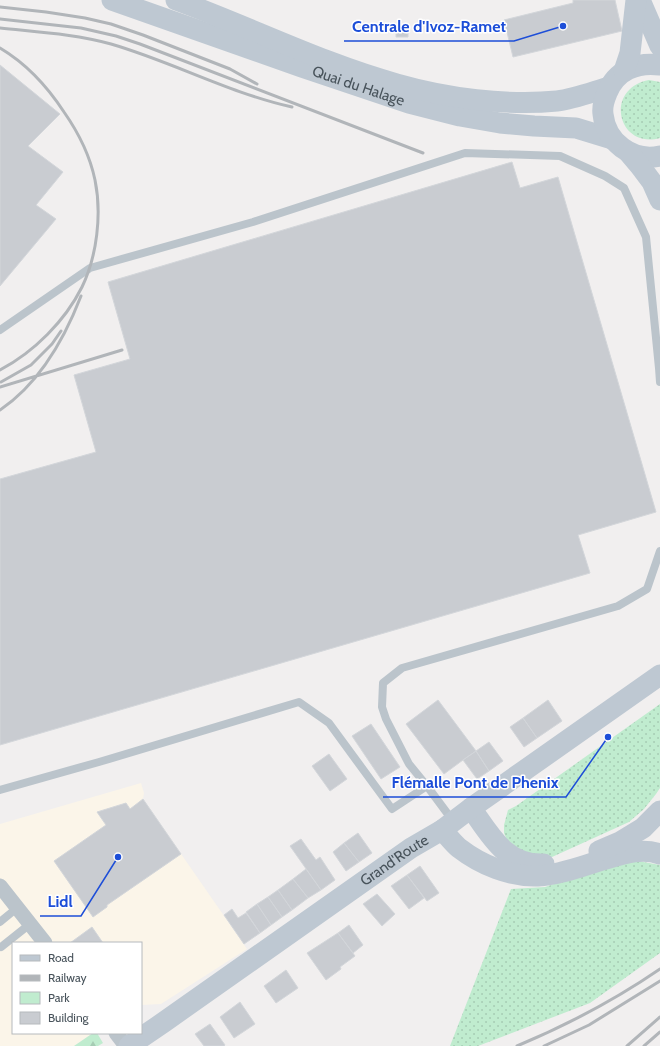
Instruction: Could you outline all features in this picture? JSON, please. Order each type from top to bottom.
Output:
[{"type":"main road","name":"Quai du Halage","points":[[112,0],[324,75],[409,103],[460,116],[500,123],[576,128],[612,138]]},
{"type":"main road","points":[[176,0],[354,70],[398,85],[432,93],[490,101],[557,101],[571,99],[609,87]]},
{"type":"main road","points":[[624,71],[630,52],[636,0]]},
{"type":"main road","points":[[640,0],[660,46]]},
{"type":"main road","points":[[660,65],[642,65],[624,71],[609,87],[604,100],[603,113],[606,126],[612,138],[619,147],[629,153],[641,157],[653,158],[660,156]]},
{"type":"main road","points":[[629,153],[652,182],[660,200]]},
{"type":"main road","name":"Grand'Route","points":[[129,1046],[404,852],[448,826],[471,808],[660,675]]},
{"type":"main road","points":[[471,808],[501,848],[516,859],[534,865],[558,864],[591,854],[620,842],[643,828],[660,811]]},
{"type":"main road","points":[[448,826],[458,847],[481,862],[496,869],[514,874],[538,876],[564,872],[596,861],[628,853],[652,851],[660,854]]},
{"type":"street","points":[[0,886],[44,942]]},
{"type":"street","points":[[117,1034],[126,1046]]},
{"type":"lane","points":[[0,330],[90,268],[253,222],[465,153],[560,156],[605,176],[624,188],[646,237],[660,368],[660,382]]},
{"type":"lane","points":[[448,826],[427,786],[409,764],[386,719],[382,707],[383,683],[402,668],[618,606],[647,590],[660,551]]},
{"type":"lane","points":[[0,790],[300,702],[329,723],[392,809],[427,786]]},
{"type":"lane","points":[[0,922],[17,908]]},
{"type":"lane","points":[[1,947],[30,924]]},
{"type":"shaded area","points":[[141,783],[144,793],[143,799],[247,949],[161,1004],[142,1005],[142,942],[12,942],[12,1034],[92,1034],[74,1046],[0,1046],[0,824]]},
{"type":"green space","points":[[649,80],[660,82],[660,138],[646,139],[634,135],[626,127],[622,117],[621,105],[625,95],[635,86]]},
{"type":"green space","points":[[660,704],[660,788],[644,809],[629,822],[552,857],[539,858],[527,855],[507,840],[504,833],[504,825],[508,810],[516,806]]},
{"type":"green space","points":[[627,859],[660,865],[660,953],[590,1003],[478,1046],[450,1046],[511,889],[545,887]]},
{"type":"green space","points":[[92,1034],[98,1034],[103,1043],[98,1046],[74,1046]]},
{"type":"building","points":[[573,0],[615,0],[622,31],[513,57],[504,20],[573,3]]},
{"type":"building","points":[[396,30],[408,31],[408,37],[396,37]]},
{"type":"building","points":[[0,65],[60,114],[28,146],[63,172],[36,205],[56,219],[0,286]]},
{"type":"building","points":[[512,162],[520,188],[558,177],[656,512],[578,535],[590,573],[0,745],[0,479],[96,452],[74,375],[130,359],[108,282]]},
{"type":"building","points":[[438,700],[476,751],[444,774],[406,724]]},
{"type":"building","points":[[548,700],[562,721],[537,738],[523,718]]},
{"type":"building","points":[[523,718],[537,738],[524,747],[510,727]]},
{"type":"building","points":[[371,724],[400,767],[381,779],[352,736]]},
{"type":"building","points":[[489,742],[503,761],[489,771],[476,751]]},
{"type":"building","points":[[476,751],[489,771],[477,779],[463,760]]},
{"type":"building","points":[[329,754],[347,779],[330,791],[312,766]]},
{"type":"building","points":[[143,799],[181,854],[107,905],[107,907],[93,917],[54,861],[106,825],[97,812],[126,803],[130,809]]},
{"type":"building","points":[[358,833],[372,853],[359,862],[344,843]]},
{"type":"building","points":[[301,839],[316,860],[320,857],[335,880],[321,890],[290,846]]},
{"type":"building","points":[[344,843],[359,862],[346,871],[333,852]]},
{"type":"building","points":[[420,866],[439,893],[427,901],[407,875]]},
{"type":"building","points":[[306,869],[321,890],[308,898],[293,879]]},
{"type":"building","points":[[407,875],[424,898],[409,909],[391,886]]},
{"type":"building","points":[[293,879],[308,898],[292,910],[278,890]]},
{"type":"building","points":[[278,890],[292,910],[282,917],[268,897]]},
{"type":"building","points":[[377,894],[395,914],[382,926],[363,904]]},
{"type":"building","points":[[268,897],[282,917],[271,925],[257,904]]},
{"type":"building","points":[[257,904],[271,925],[260,933],[246,912]]},
{"type":"building","points":[[232,909],[238,918],[246,913],[260,933],[244,944],[224,915]]},
{"type":"building","points":[[349,925],[363,945],[353,953],[338,933]]},
{"type":"building","points":[[92,927],[102,942],[71,942]]},
{"type":"building","points":[[338,933],[355,956],[326,980],[307,953]]},
{"type":"building","points":[[286,970],[298,988],[276,1003],[264,986]]},
{"type":"building","points":[[240,1002],[255,1024],[234,1038],[220,1017]]},
{"type":"building","points":[[210,1024],[225,1045],[224,1046],[204,1046],[195,1034]]},
{"type":"railway","points":[[0,7],[46,12],[111,24],[230,69],[257,84]]},
{"type":"railway","points":[[0,19],[81,28],[116,36],[423,153]]},
{"type":"railway","points":[[0,28],[70,36],[111,44],[157,59],[223,86],[292,107]]},
{"type":"railway","points":[[0,48],[10,54],[36,76],[51,93],[79,136],[90,162],[95,180],[98,207],[95,248],[87,275],[75,300],[58,323],[36,345],[13,363],[0,370]]},
{"type":"railway","points":[[0,410],[14,399],[39,374],[67,329],[81,296]]},
{"type":"railway","points":[[1,382],[31,365],[52,344],[61,331]]},
{"type":"railway","points":[[0,387],[122,350]]},
{"type":"railway","points":[[517,1046],[590,1011],[626,991],[660,969]]},
{"type":"railway","points":[[544,1046],[589,1025],[660,981]]},
{"type":"railway","points":[[627,1046],[660,1017]]},
{"type":"railway","points":[[644,1046],[660,1032]]},
{"type":"place","name":"Centrale d'Ivoz-Ramet","points":[[563,26]]},
{"type":"place","name":"Flémalle Pont de Phenix","points":[[608,737]]},
{"type":"place","name":"Lidl","points":[[118,857]]}]
